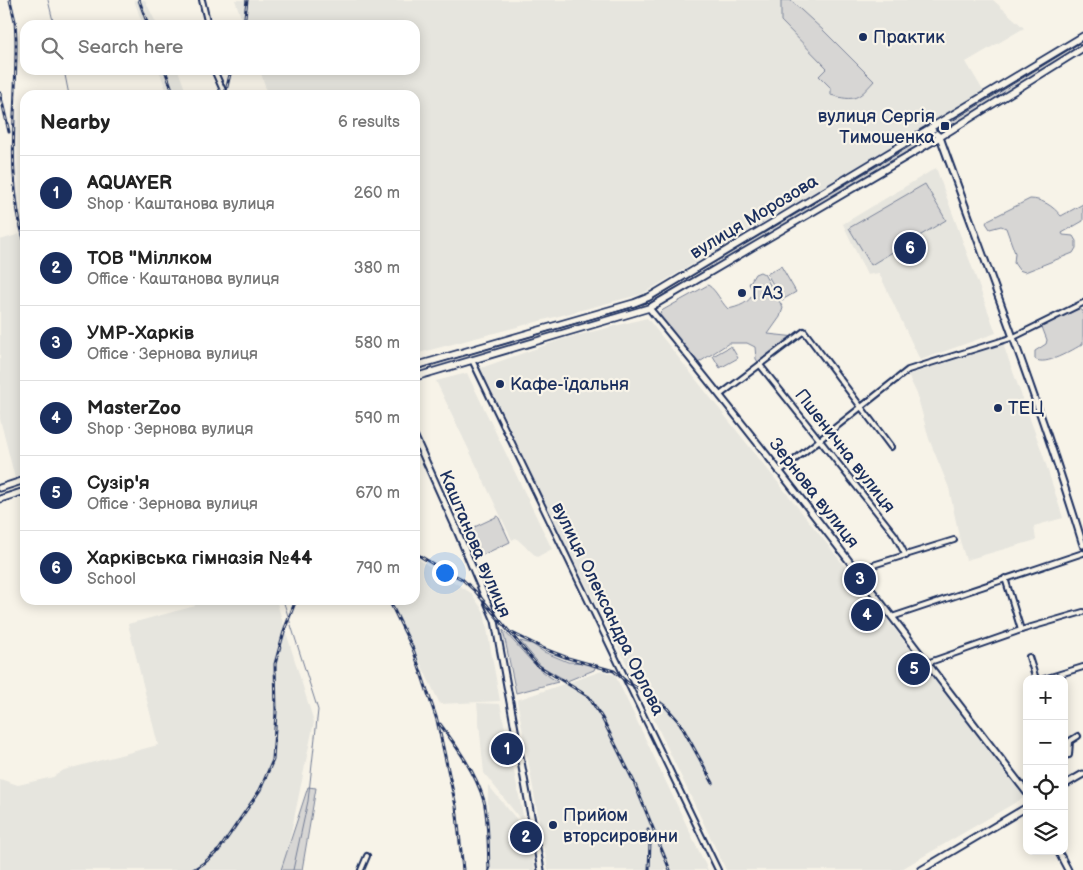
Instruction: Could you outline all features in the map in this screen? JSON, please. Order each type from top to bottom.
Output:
[{"type":"main road","name":"вулиця Морозова","points":[[420,365],[629,305],[649,297],[1083,36]]},
{"type":"main road","name":"вулиця Морозова","points":[[420,375],[649,308],[940,137],[1083,48]]},
{"type":"main road","points":[[629,305],[632,314]]},
{"type":"main road","points":[[510,338],[513,348]]},
{"type":"main road","points":[[0,488],[20,482]]},
{"type":"main road","points":[[0,499],[20,493]]},
{"type":"street","points":[[202,0],[207,20]]},
{"type":"street","points":[[216,75],[223,90]]},
{"type":"street","points":[[931,129],[940,137],[1014,337],[1046,426],[1083,544]]},
{"type":"street","points":[[779,472],[908,370],[1014,337],[1083,303]]},
{"type":"street","name":"Зернова вулиця","points":[[649,308],[720,395],[857,570],[1023,788]]},
{"type":"street","points":[[720,395],[804,331],[891,447]]},
{"type":"street","name":"вулиця Олександра Орлова","points":[[472,360],[718,870]]},
{"type":"street","name":"Пшенична вулиця","points":[[760,364],[894,535],[906,556]]},
{"type":"street","name":"Каштанова вулиця","points":[[420,448],[495,621],[541,870]]},
{"type":"street","points":[[857,570],[954,540]]},
{"type":"street","points":[[892,617],[1083,553]]},
{"type":"street","points":[[1005,578],[1021,630]]},
{"type":"street","points":[[927,663],[1021,630],[1083,612]]},
{"type":"street","points":[[1029,657],[1035,675]]},
{"type":"street","points":[[1057,675],[1083,667]]},
{"type":"street","points":[[1068,755],[1070,741],[1078,736]]},
{"type":"street","points":[[1068,782],[1083,774]]},
{"type":"street","points":[[921,870],[1023,809]]},
{"type":"street","points":[[1060,855],[1068,870]]},
{"type":"street","points":[[361,870],[367,856]]},
{"type":"shaded area","points":[[134,0],[145,0],[155,20],[141,20]]},
{"type":"shaded area","points":[[235,0],[993,0],[1024,28],[966,62],[984,92],[642,294],[420,353],[420,90],[266,90],[262,75],[420,75],[420,20],[242,20]]},
{"type":"shaded area","points":[[781,0],[790,0],[874,81],[864,92],[851,98],[831,95],[831,88],[819,76],[827,68],[781,21]]},
{"type":"shaded area","points":[[1083,39],[1083,47],[950,129],[947,123]]},
{"type":"shaded area","points":[[161,75],[180,75],[185,90],[166,90]]},
{"type":"shaded area","points":[[926,136],[929,141],[652,305],[634,312],[633,306],[651,299]]},
{"type":"shaded area","points":[[936,168],[996,333],[920,360],[879,273],[867,275],[843,224]]},
{"type":"shaded area","points":[[925,184],[946,220],[871,265],[849,228]]},
{"type":"shaded area","points":[[1030,199],[1039,200],[1047,204],[1061,216],[1083,204],[1083,221],[1062,233],[1063,235],[1073,236],[1076,241],[1076,248],[1073,253],[1025,272],[1019,270],[1014,263],[1015,253],[1006,228],[1001,226],[990,229],[986,223],[988,220]]},
{"type":"shaded area","points":[[20,234],[20,476],[15,478],[0,419],[0,240]]},
{"type":"shaded area","points":[[781,266],[796,292],[782,300],[767,274]]},
{"type":"shaded area","points":[[760,272],[764,274],[783,308],[780,317],[768,334],[796,337],[760,365],[756,359],[755,347],[747,343],[729,343],[695,365],[656,317],[663,310],[708,285],[728,309],[740,306],[752,296],[754,292],[749,284],[755,274]]},
{"type":"shaded area","points":[[628,307],[630,313],[515,346],[513,340]]},
{"type":"shaded area","points":[[1080,309],[1083,311],[1083,344],[1052,359],[1039,361],[1035,359],[1035,351],[1046,344],[1047,340],[1042,327],[1071,311]]},
{"type":"shaded area","points":[[647,318],[882,613],[1023,794],[1023,798],[900,870],[726,870],[634,678],[563,540],[481,368],[563,339]]},
{"type":"shaded area","points":[[510,340],[512,347],[420,373],[420,367]]},
{"type":"shaded area","points":[[1003,344],[1042,452],[1063,518],[1034,526],[1036,540],[966,560],[949,488],[929,439],[917,394],[908,375]]},
{"type":"shaded area","points":[[731,346],[738,358],[720,368],[713,356]]},
{"type":"shaded area","points":[[467,373],[552,549],[537,557],[516,538],[512,540],[436,381]]},
{"type":"shaded area","points":[[498,516],[510,542],[478,557],[466,531]]},
{"type":"shaded area","points":[[420,560],[471,593],[484,612],[500,701],[440,704],[392,605],[420,605]]},
{"type":"shaded area","points":[[278,605],[314,722],[284,867],[280,870],[0,870],[0,779],[18,785],[53,777],[64,770],[158,745],[128,624],[195,606]]},
{"type":"shaded area","points":[[503,630],[534,664],[558,682],[516,693]]},
{"type":"shaded area","points":[[520,641],[532,644],[544,652],[568,662],[596,665],[594,670],[567,681],[541,666]]},
{"type":"shaded area","points":[[602,671],[615,675],[708,870],[548,870],[517,700]]},
{"type":"shaded area","points":[[477,703],[500,704],[525,825],[484,773]]},
{"type":"shaded area","points":[[488,785],[528,833],[535,870],[487,870]]},
{"type":"shaded area","points":[[308,787],[316,788],[302,870],[281,870]]},
{"type":"waterway","points":[[48,0],[53,20]]},
{"type":"waterway","points":[[65,75],[68,90]]},
{"type":"waterway","points":[[285,605],[318,710],[308,801],[293,870]]},
{"type":"tram line","points":[[420,369],[646,303],[1083,41]]},
{"type":"tram line","points":[[0,495],[20,489]]},
{"type":"railway","points":[[10,0],[15,21],[16,38],[13,141],[15,192],[20,222]]},
{"type":"railway","points":[[139,0],[146,20]]},
{"type":"railway","points":[[245,20],[247,0]]},
{"type":"railway","points":[[167,75],[172,90]]},
{"type":"railway","points":[[226,90],[230,75]]},
{"type":"railway","points":[[0,93],[9,132]]},
{"type":"railway","points":[[420,556],[462,579],[476,592],[537,665],[589,697],[602,718],[634,782],[670,870]]},
{"type":"railway","points":[[193,870],[219,850],[260,790],[273,760],[276,712],[275,664],[285,628],[294,605]]},
{"type":"railway","points":[[391,605],[413,649],[437,720],[456,806],[463,870]]},
{"type":"railway","points":[[510,632],[568,658],[614,671],[628,683],[646,692],[666,707],[680,723],[713,783]]},
{"type":"railway","points":[[440,724],[465,761],[481,791],[487,818],[489,870]]},
{"type":"railway","points":[[648,830],[650,842],[649,870]]},
{"type":"place","name":"Практик","points":[[863,37]]},
{"type":"place","name":"вулиця Сергія Тимошенка","points":[[945,126]]},
{"type":"place","name":"Харківська гімназія №44","points":[[910,248]]},
{"type":"place","name":"ГАЗ","points":[[742,293]]},
{"type":"place","name":"Кафе-їдальня","points":[[500,384]]},
{"type":"place","name":"ТЕЦ","points":[[998,408]]},
{"type":"place","name":"УМР-Харків","points":[[860,579]]},
{"type":"place","name":"MasterZoo","points":[[867,615]]},
{"type":"place","name":"Сузір'я","points":[[914,669]]},
{"type":"place","name":"AQUAYER","points":[[507,749]]},
{"type":"place","name":"Прийом вторсировини","points":[[553,825]]},
{"type":"place","name":"ТОВ \"Міллком","points":[[526,837]]}]
